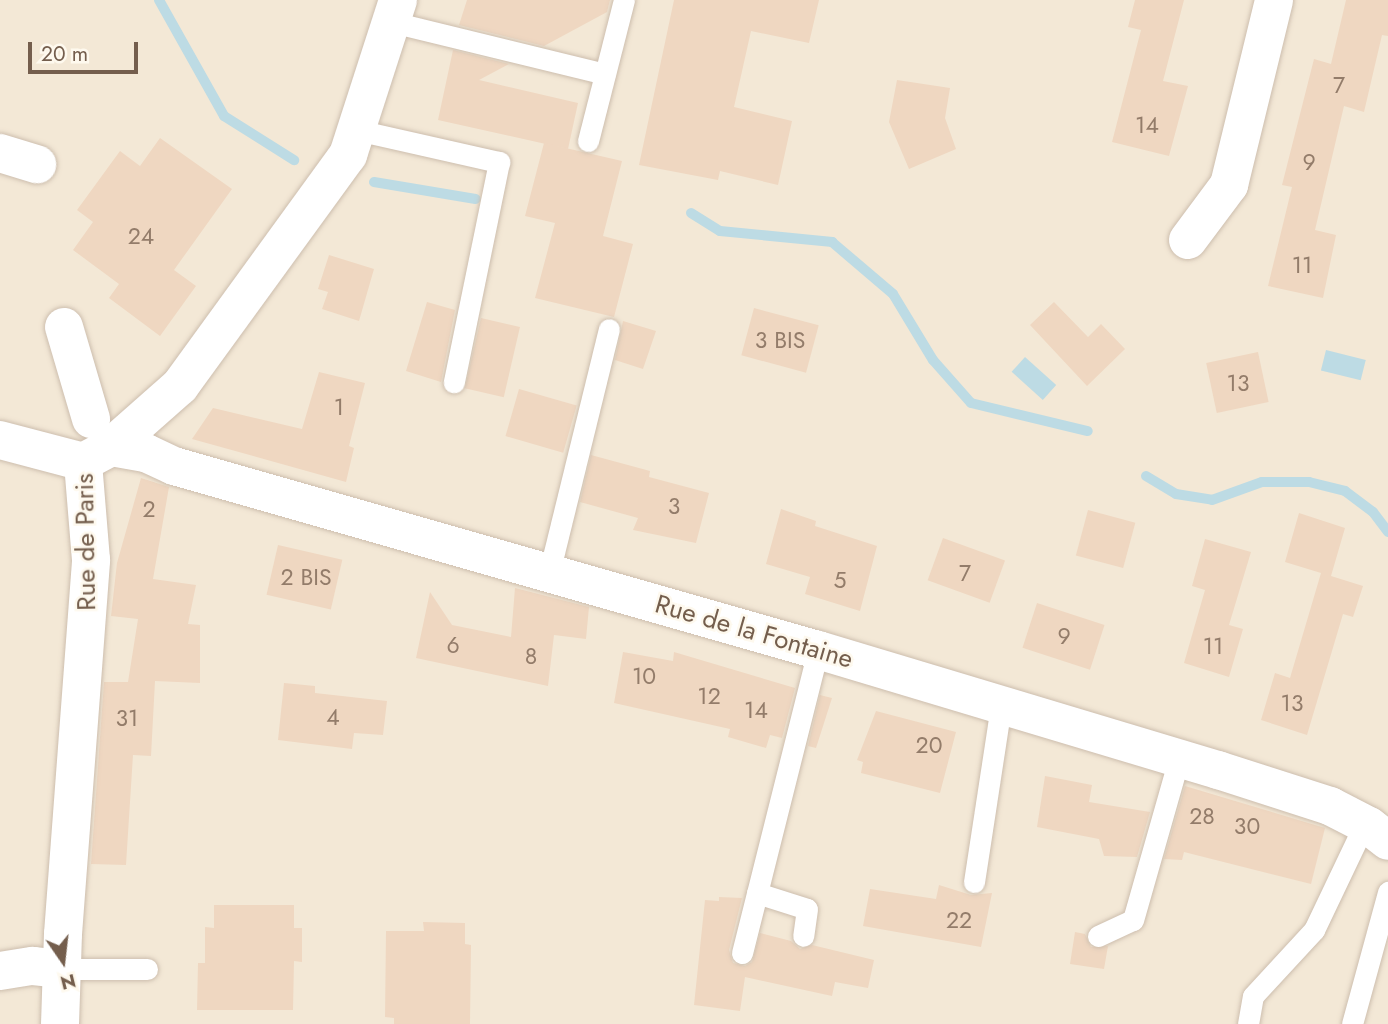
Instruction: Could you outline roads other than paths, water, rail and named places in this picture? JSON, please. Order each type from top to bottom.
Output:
[{"type":"street","points":[[1188,240],[1228,185],[1274,0]]},
{"type":"street","name":"Rue de Paris","points":[[60,1024],[61,969],[92,560],[95,443],[180,386],[348,155],[395,11]]},
{"type":"street","points":[[0,153],[37,164]]},
{"type":"street","points":[[64,327],[95,443]]},
{"type":"street","name":"Rue de la Fontaine","points":[[0,440],[95,443],[146,453],[174,466],[818,650],[1179,759],[1330,806],[1377,832]]},
{"type":"street","points":[[0,971],[61,969]]},
{"type":"lane","points":[[588,141],[624,0]]},
{"type":"lane","points":[[395,11],[605,74]]},
{"type":"lane","points":[[356,130],[499,162],[454,382]]},
{"type":"lane","points":[[549,573],[609,329]]},
{"type":"lane","points":[[742,953],[818,650]]},
{"type":"lane","points":[[974,882],[1001,706]]},
{"type":"lane","points":[[1098,936],[1133,920],[1179,759]]},
{"type":"lane","points":[[1248,1024],[1254,996],[1314,930],[1377,832]]},
{"type":"lane","points":[[757,892],[807,909],[803,936]]},
{"type":"lane","points":[[1352,1024],[1388,892]]},
{"type":"lane","points":[[61,969],[147,969]]},
{"type":"water","points":[[1326,350],[1366,360],[1361,380],[1321,370]]},
{"type":"water","points":[[1025,357],[1056,385],[1043,400],[1012,372]]},
{"type":"waterway","points":[[159,0],[224,116],[294,160]]},
{"type":"waterway","points":[[374,182],[476,199]]},
{"type":"waterway","points":[[691,213],[720,231],[832,242],[893,294],[933,360],[971,403],[1088,431]]},
{"type":"waterway","points":[[1146,476],[1176,494],[1212,500],[1262,482],[1309,482],[1345,491],[1373,512],[1388,532]]}]
